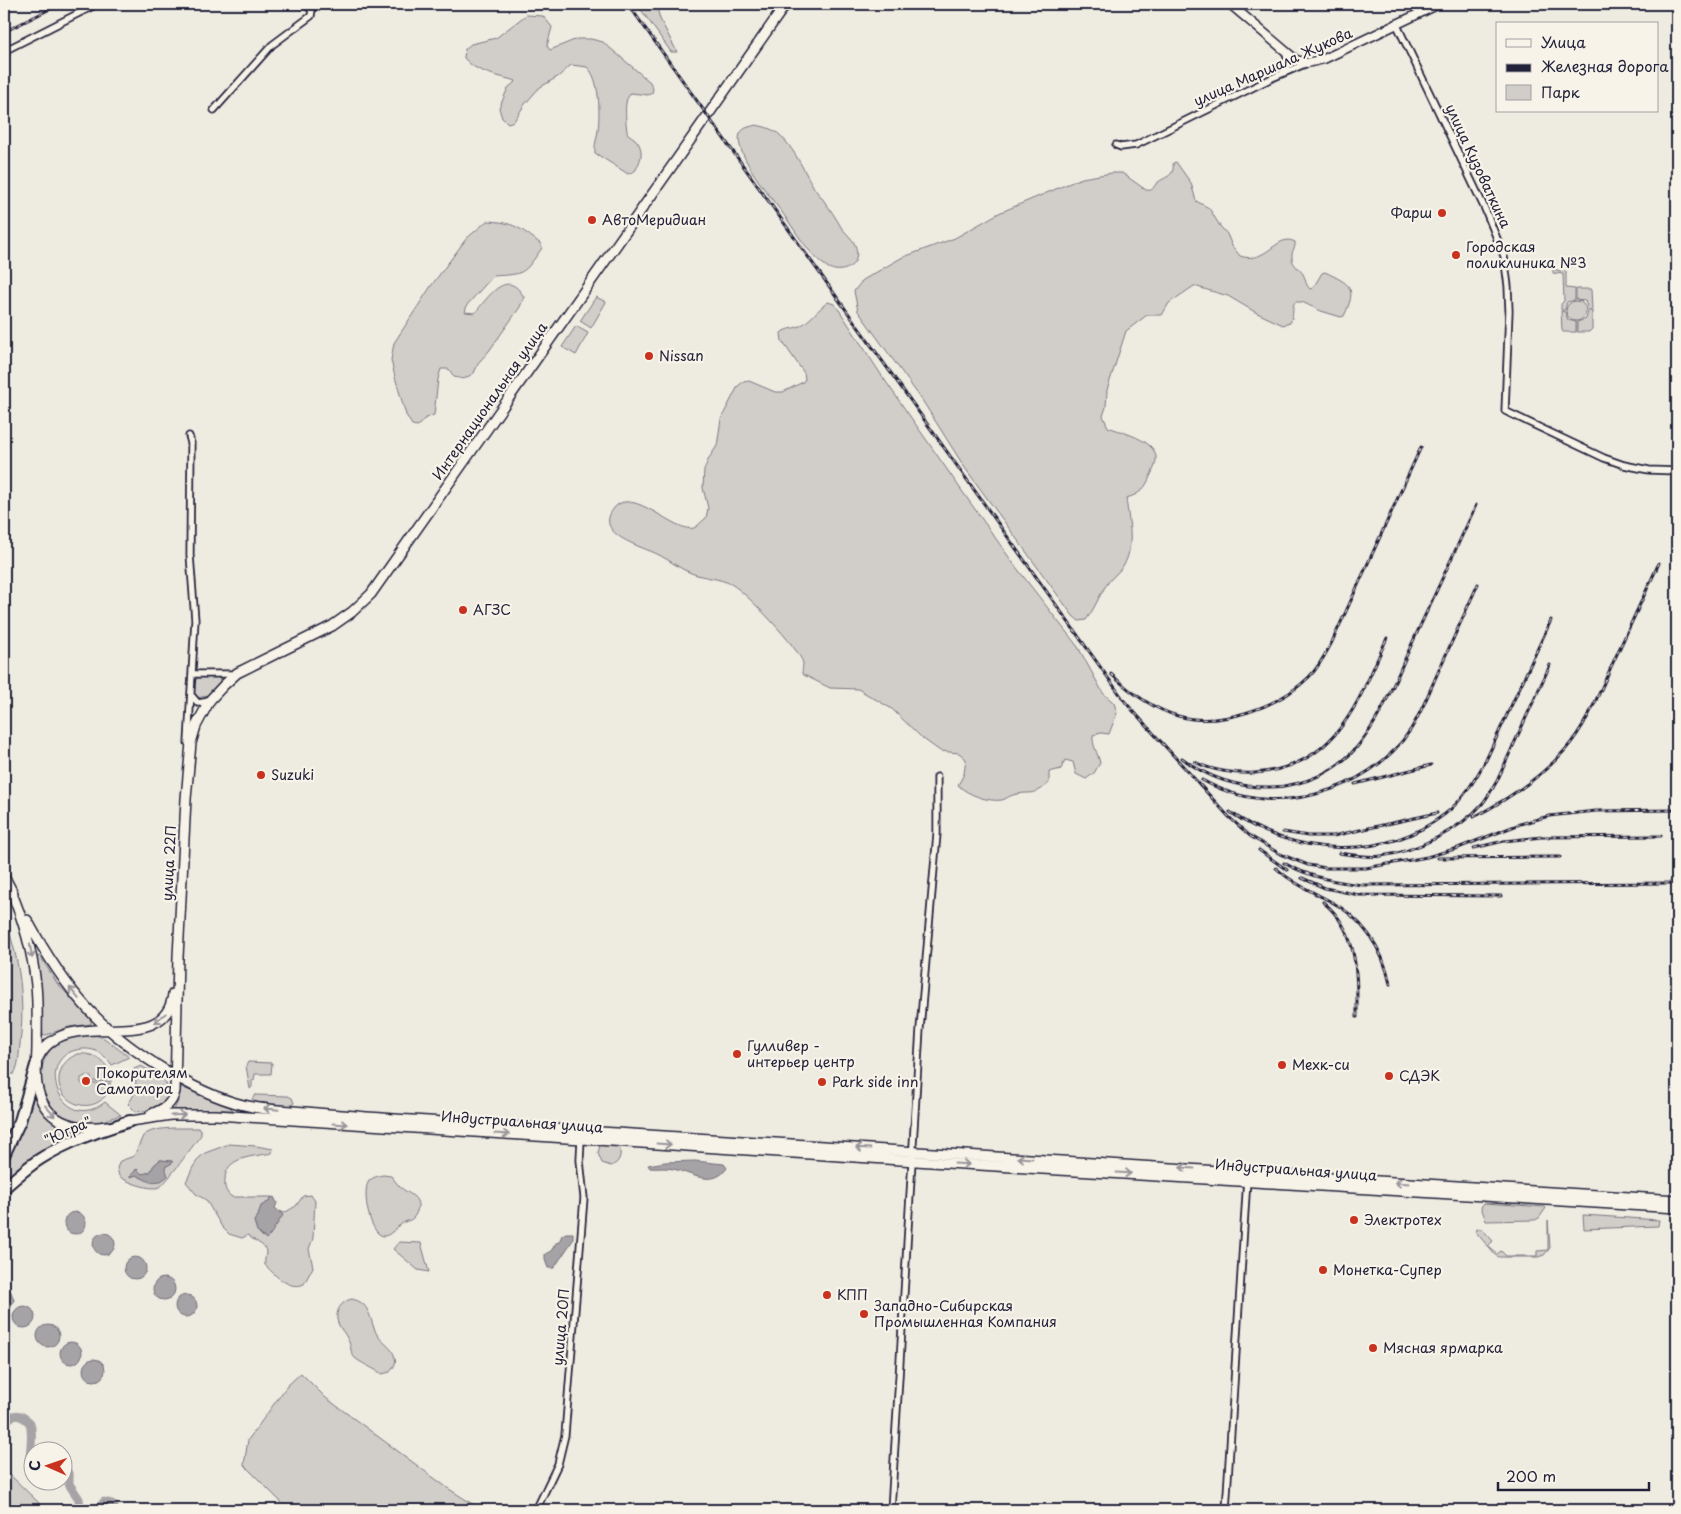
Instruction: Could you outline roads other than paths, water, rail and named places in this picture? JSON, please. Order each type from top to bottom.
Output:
[{"type":"highway","points":[[4,1155],[20,1120],[36,1066]]},
{"type":"highway","name":"\"Югра\"","points":[[4,1188],[34,1163],[61,1147],[90,1134],[130,1121]]},
{"type":"main road","name":"Интернациональная улица","points":[[188,770],[193,734],[200,717],[222,686],[237,673],[332,626],[352,612],[371,594],[786,4]]},
{"type":"main road","points":[[1230,4],[1286,53],[1296,60],[1307,63]]},
{"type":"main road","name":"улица Маршала Жукова","points":[[1307,63],[1324,59],[1439,4]]},
{"type":"main road","name":"улица 22П","points":[[176,1076],[178,957],[188,770]]},
{"type":"main road","points":[[4,876],[23,920],[33,962],[37,1005],[36,1066]]},
{"type":"main road","points":[[10,889],[62,978],[86,1008],[107,1029],[139,1053],[176,1076],[174,1096],[166,1108],[130,1121]]},
{"type":"main road","name":"улица 22П","points":[[107,1029],[141,1028],[163,1017],[171,1006],[178,957]]},
{"type":"main road","points":[[36,1066],[43,1049],[59,1036],[80,1030],[107,1029]]},
{"type":"main road","name":"\"Югра\"","points":[[36,1066],[40,1096],[54,1116],[65,1123],[88,1128],[130,1121]]},
{"type":"main road","name":"Индустриальная улица","points":[[176,1076],[198,1088],[234,1102],[272,1110],[913,1156]]},
{"type":"main road","name":"Индустриальная улица","points":[[130,1121],[178,1115],[216,1115],[581,1139],[1677,1200]]},
{"type":"main road","name":"Индустриальная улица","points":[[1247,1176],[1677,1208]]},
{"type":"street","points":[[4,51],[97,4]]},
{"type":"street","points":[[214,110],[272,45],[311,16],[312,10],[304,4]]},
{"type":"street","name":"улица Кузоваткина","points":[[1396,24],[1485,209],[1504,256],[1508,286],[1505,411],[1624,466],[1649,470],[1677,471]]},
{"type":"street","points":[[1286,53],[1294,68]]},
{"type":"street","points":[[1284,73],[1288,64],[1286,53]]},
{"type":"street","name":"улица Маршала Жукова","points":[[1116,145],[1121,147],[1136,145],[1307,63]]},
{"type":"street","points":[[188,770],[190,693],[195,620],[190,555],[191,443],[189,436]]},
{"type":"street","points":[[192,674],[220,675],[237,673]]},
{"type":"street","points":[[220,675],[224,679],[222,686]]},
{"type":"street","points":[[190,693],[193,699],[198,702],[210,701]]},
{"type":"street","points":[[891,1510],[920,1029],[936,834],[938,777]]},
{"type":"street","name":"улица 20П","points":[[536,1510],[558,1464],[565,1435],[584,1208],[584,1184],[580,1160],[581,1139]]},
{"type":"street","points":[[1226,1510],[1247,1176]]},
{"type":"waterway","points":[[4,1425],[13,1416],[23,1417],[30,1423],[31,1442]]},
{"type":"waterway","points":[[72,1488],[79,1499],[80,1510]]},
{"type":"waterway","points":[[98,1510],[104,1502],[112,1504],[115,1510]]},
{"type":"railway","points":[[4,32],[60,4]]},
{"type":"railway","points":[[628,4],[1126,703],[1229,817],[1250,836],[1280,854],[1308,865],[1326,868],[1366,868],[1427,857],[1458,848],[1520,824],[1549,816],[1596,811],[1677,810]]},
{"type":"railway","points":[[1111,674],[1134,693],[1160,709],[1178,716],[1194,719],[1230,717],[1248,712],[1265,706],[1296,688],[1316,669],[1332,642],[1421,447]]},
{"type":"railway","points":[[1182,758],[1202,771],[1224,780],[1247,786],[1271,787],[1295,784],[1318,776],[1339,764],[1366,736],[1380,713],[1476,505]]},
{"type":"railway","points":[[1474,817],[1511,796],[1534,779],[1556,760],[1572,741],[1596,700],[1659,563]]},
{"type":"railway","points":[[1202,780],[1229,792],[1257,799],[1271,800],[1301,797],[1330,790],[1370,770],[1392,752],[1411,729],[1478,584]]},
{"type":"railway","points":[[1230,812],[1255,827],[1281,838],[1309,845],[1366,846],[1394,840],[1421,830],[1445,814],[1463,796],[1477,775],[1486,760],[1551,620]]},
{"type":"railway","points":[[1195,762],[1209,768],[1224,771],[1255,773],[1283,768],[1306,758],[1325,745],[1341,727],[1366,685],[1387,638]]},
{"type":"railway","points":[[1339,853],[1376,857],[1408,850],[1449,831],[1473,814],[1497,781],[1550,665]]},
{"type":"railway","points":[[1355,784],[1431,765]]},
{"type":"railway","points":[[1283,832],[1308,836],[1333,836],[1437,813]]},
{"type":"railway","points":[[1474,848],[1504,841],[1542,837],[1661,836]]},
{"type":"railway","points":[[1259,850],[1287,870]]},
{"type":"railway","points":[[1438,858],[1560,857]]},
{"type":"railway","points":[[1284,863],[1322,878],[1363,885],[1677,883]]},
{"type":"railway","points":[[1276,868],[1294,882],[1340,907],[1360,924],[1376,946],[1387,971],[1390,984]]},
{"type":"railway","points":[[1302,878],[1325,888],[1359,895],[1501,896]]},
{"type":"railway","points":[[1323,902],[1344,926],[1350,940],[1356,970],[1357,1017]]},
{"type":"place","name":"Фарш","points":[[1442,213]]},
{"type":"place","name":"АвтоМеридиан","points":[[592,220]]},
{"type":"place","name":"Городская поликлиника №3","points":[[1456,255]]},
{"type":"place","name":"Nissan","points":[[649,356]]},
{"type":"place","name":"АГЗС","points":[[463,610]]},
{"type":"place","name":"Suzuki","points":[[261,775]]},
{"type":"place","name":"Гулливер - интерьер центр","points":[[737,1054]]},
{"type":"place","name":"Мехк-си","points":[[1282,1065]]},
{"type":"place","name":"СДЭК","points":[[1389,1076]]},
{"type":"place","name":"Покорителям Самотлора","points":[[86,1081]]},
{"type":"place","name":"Park side inn","points":[[822,1082]]},
{"type":"place","name":"Электротех","points":[[1354,1220]]},
{"type":"place","name":"Монетка-Супер","points":[[1323,1270]]},
{"type":"place","name":"КПП","points":[[827,1295]]},
{"type":"place","name":"Западно-Сибирская Промышленная Компания","points":[[864,1314]]},
{"type":"place","name":"Мясная ярмарка","points":[[1373,1348]]}]
